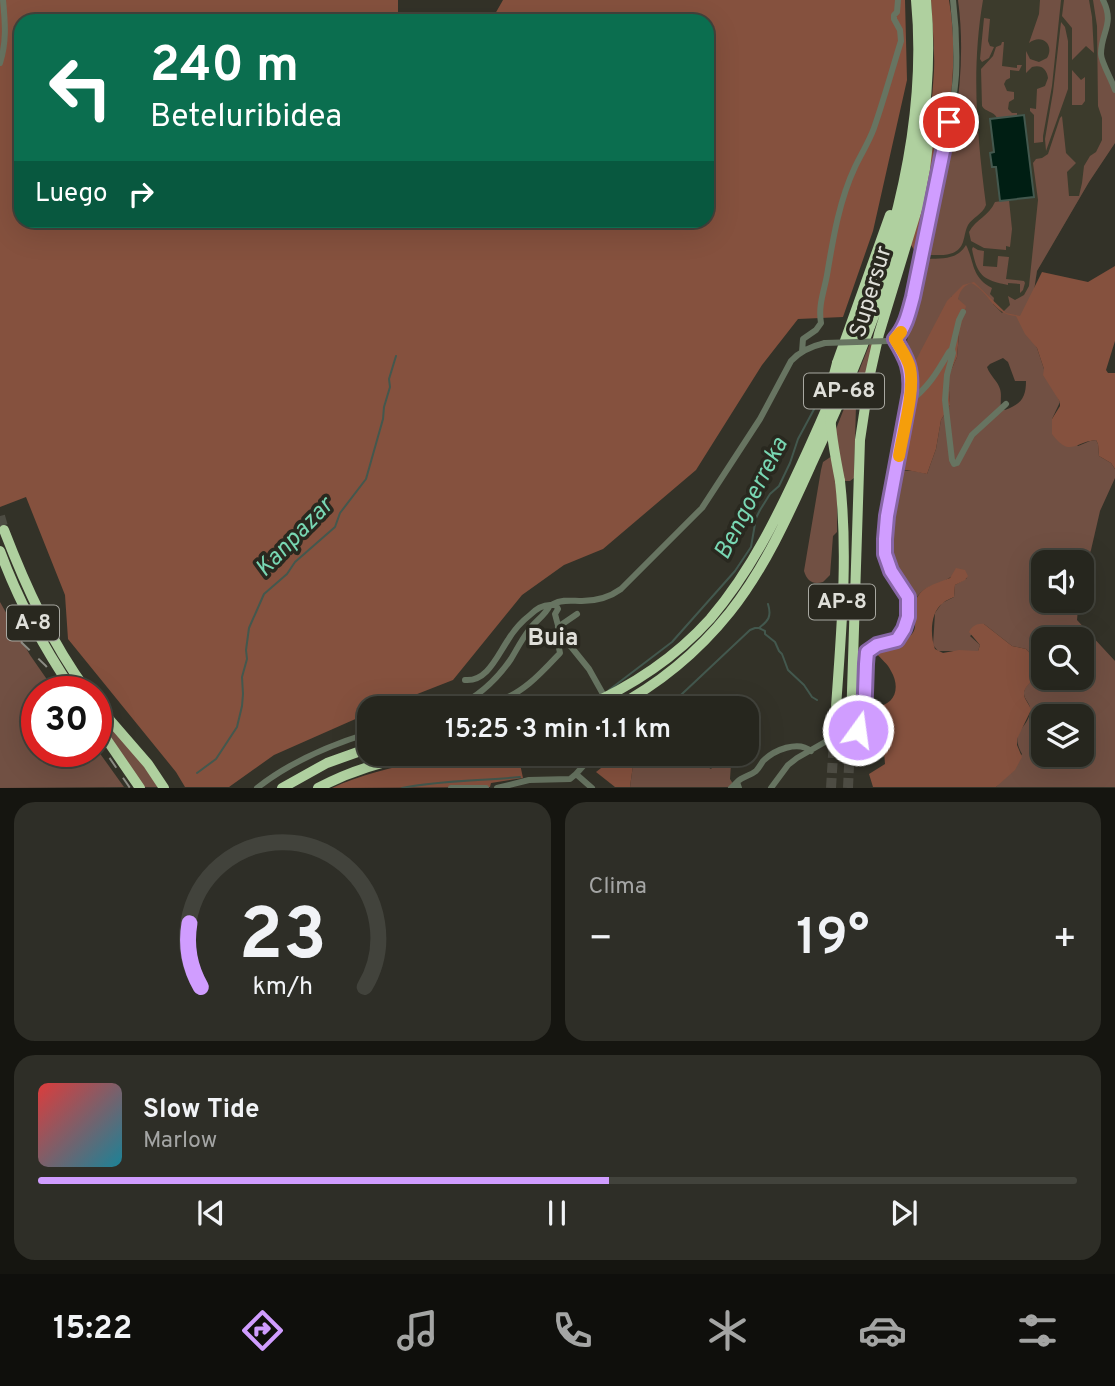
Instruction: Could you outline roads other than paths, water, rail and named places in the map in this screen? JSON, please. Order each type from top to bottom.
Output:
[{"type":"highway","name":"AP-68","points":[[608,696],[670,656],[708,621],[745,572],[789,490],[845,364],[900,202],[913,125],[917,78],[916,0]]},
{"type":"highway","name":"AP-68","points":[[635,696],[675,668],[705,641],[735,606],[777,536],[827,431],[869,327],[892,260],[913,184],[922,138],[927,87],[928,0]]},
{"type":"highway","name":"Supersur","points":[[850,723],[860,440],[879,334],[912,228],[925,169],[933,73],[928,0]]},
{"type":"highway","name":"Supersur","points":[[835,723],[845,536],[840,481],[829,416],[830,390],[836,363],[903,182]]},
{"type":"highway","name":"A-8","points":[[4,530],[42,618],[77,676]]},
{"type":"highway","name":"A-8","points":[[0,551],[36,629],[64,676]]},
{"type":"highway","points":[[112,722],[148,764],[164,788]]},
{"type":"highway","points":[[112,746],[140,788]]},
{"type":"highway","points":[[282,788],[327,762],[357,752]]},
{"type":"highway","points":[[318,788],[372,766]]},
{"type":"street","points":[[0,63],[6,44],[3,0]]},
{"type":"street","points":[[802,352],[803,339],[817,330],[821,323],[820,299],[834,232],[854,168],[873,131],[901,41],[900,30],[894,19],[898,0]]},
{"type":"street","points":[[477,696],[503,671],[530,629],[558,601],[589,601],[616,593],[695,517],[747,440],[791,361],[812,346],[892,340],[903,329],[911,304],[955,83],[957,55],[953,0]]},
{"type":"street","points":[[1102,0],[1108,21],[1101,54],[1115,90]]},
{"type":"street","points":[[963,312],[952,349],[945,400],[953,463],[957,463],[978,428],[1006,404]]},
{"type":"street","points":[[771,788],[788,765],[832,738],[858,730],[863,725],[867,652],[877,645],[897,640],[908,617],[908,597],[891,571],[885,554],[887,516],[911,380],[910,367],[892,340]]},
{"type":"street","points":[[908,402],[928,385],[952,349]]},
{"type":"street","points":[[465,680],[475,680],[491,667],[522,621],[543,605],[551,610],[564,639],[589,669],[603,694]]},
{"type":"street","points":[[510,696],[538,675],[560,653],[555,635],[577,614]]},
{"type":"street","points":[[257,788],[303,760],[357,737]]},
{"type":"street","points":[[731,788],[738,785],[742,777],[757,770],[764,760],[782,749],[806,747],[811,751]]},
{"type":"street","points":[[573,776],[583,766]]},
{"type":"street","points":[[573,776],[576,788]]},
{"type":"street","points":[[497,788],[529,780],[573,776],[592,788]]},
{"type":"street","points":[[451,788],[486,788]]},
{"type":"waterway","name":"Kanpazar","points":[[197,773],[216,759],[237,727],[242,706],[242,677],[247,659],[249,628],[264,594],[335,527],[340,513],[366,479],[383,419],[390,387],[389,379],[396,356]]},
{"type":"waterway","name":"Bengoerreka","points":[[609,690],[672,642],[735,571],[751,547],[756,518],[770,494],[779,486],[798,439],[819,400]]},
{"type":"waterway","points":[[680,696],[750,630],[765,623],[769,615],[768,604]]},
{"type":"waterway","points":[[759,628],[775,642],[788,670],[817,700]]},
{"type":"waterway","name":"Bengoerreka","points":[[402,788],[520,777]]},
{"type":"tunnel","points":[[0,516],[4,530]]},
{"type":"tunnel","points":[[831,788],[835,723]]},
{"type":"tunnel","points":[[848,788],[851,723]]},
{"type":"railway","points":[[21,642],[53,676]]},
{"type":"railway","points":[[112,762],[130,788]]},
{"type":"district","name":"Buia","points":[[553,639]]}]
